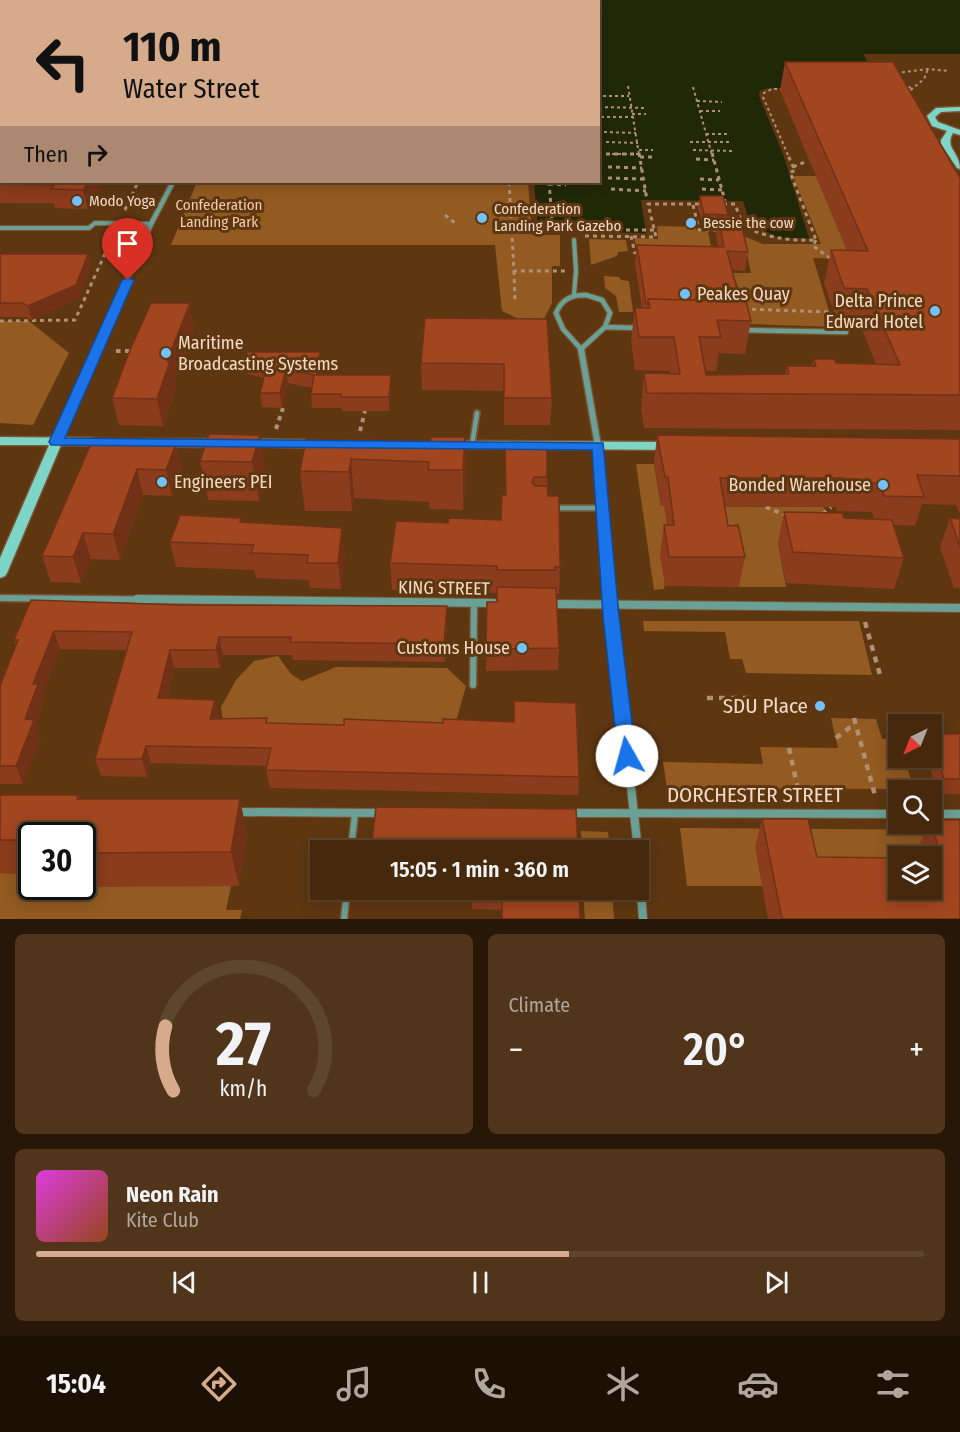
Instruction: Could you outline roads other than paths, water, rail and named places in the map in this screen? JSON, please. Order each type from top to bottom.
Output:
[{"type":"street","points":[[956,132],[935,124],[931,116],[939,110],[960,109]]},
{"type":"street","points":[[956,132],[945,140],[945,144],[960,166]]},
{"type":"street","points":[[0,573],[151,224],[172,183]]},
{"type":"street","points":[[581,349],[605,327],[610,313],[602,300],[587,295],[574,295],[560,303],[556,313],[563,329],[581,349],[598,446],[610,605],[637,840]]},
{"type":"street","points":[[605,327],[650,328]]},
{"type":"street","points":[[729,330],[846,332]]},
{"type":"street","points":[[0,441],[333,444]]},
{"type":"street","points":[[437,445],[681,446]]},
{"type":"street","name":"KING STREET","points":[[0,598],[506,604]]},
{"type":"street","points":[[538,604],[960,608]]},
{"type":"street","points":[[225,812],[390,813]]},
{"type":"street","name":"DORCHESTER STREET","points":[[565,813],[888,814]]},
{"type":"street","points":[[942,814],[960,814]]},
{"type":"street","points":[[642,900],[643,919]]},
{"type":"lane","points":[[0,228],[88,228],[95,224],[151,224]]},
{"type":"lane","points":[[574,240],[576,271],[574,295]]},
{"type":"lane","points":[[472,445],[477,413]]},
{"type":"lane","points":[[546,508],[603,508]]},
{"type":"lane","points":[[473,686],[474,603]]},
{"type":"lane","points":[[352,840],[355,813]]},
{"type":"lane","points":[[344,919],[346,900]]},
{"type":"place","name":"Modo Yoga","points":[[77,201]]},
{"type":"place","name":"Confederation Landing Park Gazebo","points":[[482,218]]},
{"type":"place","name":"Bessie the cow","points":[[691,223]]},
{"type":"place","name":"Peakes Quay","points":[[685,294]]},
{"type":"place","name":"Delta Prince Edward Hotel","points":[[935,311]]},
{"type":"place","name":"Maritime Broadcasting Systems","points":[[166,353]]},
{"type":"place","name":"Engineers PEI","points":[[162,482]]},
{"type":"place","name":"Bonded Warehouse","points":[[883,485]]},
{"type":"place","name":"Customs House","points":[[522,648]]},
{"type":"place","name":"SDU Place","points":[[820,706]]},
{"type":"park label","name":"Confederation Landing Park","points":[[219,214]]}]
